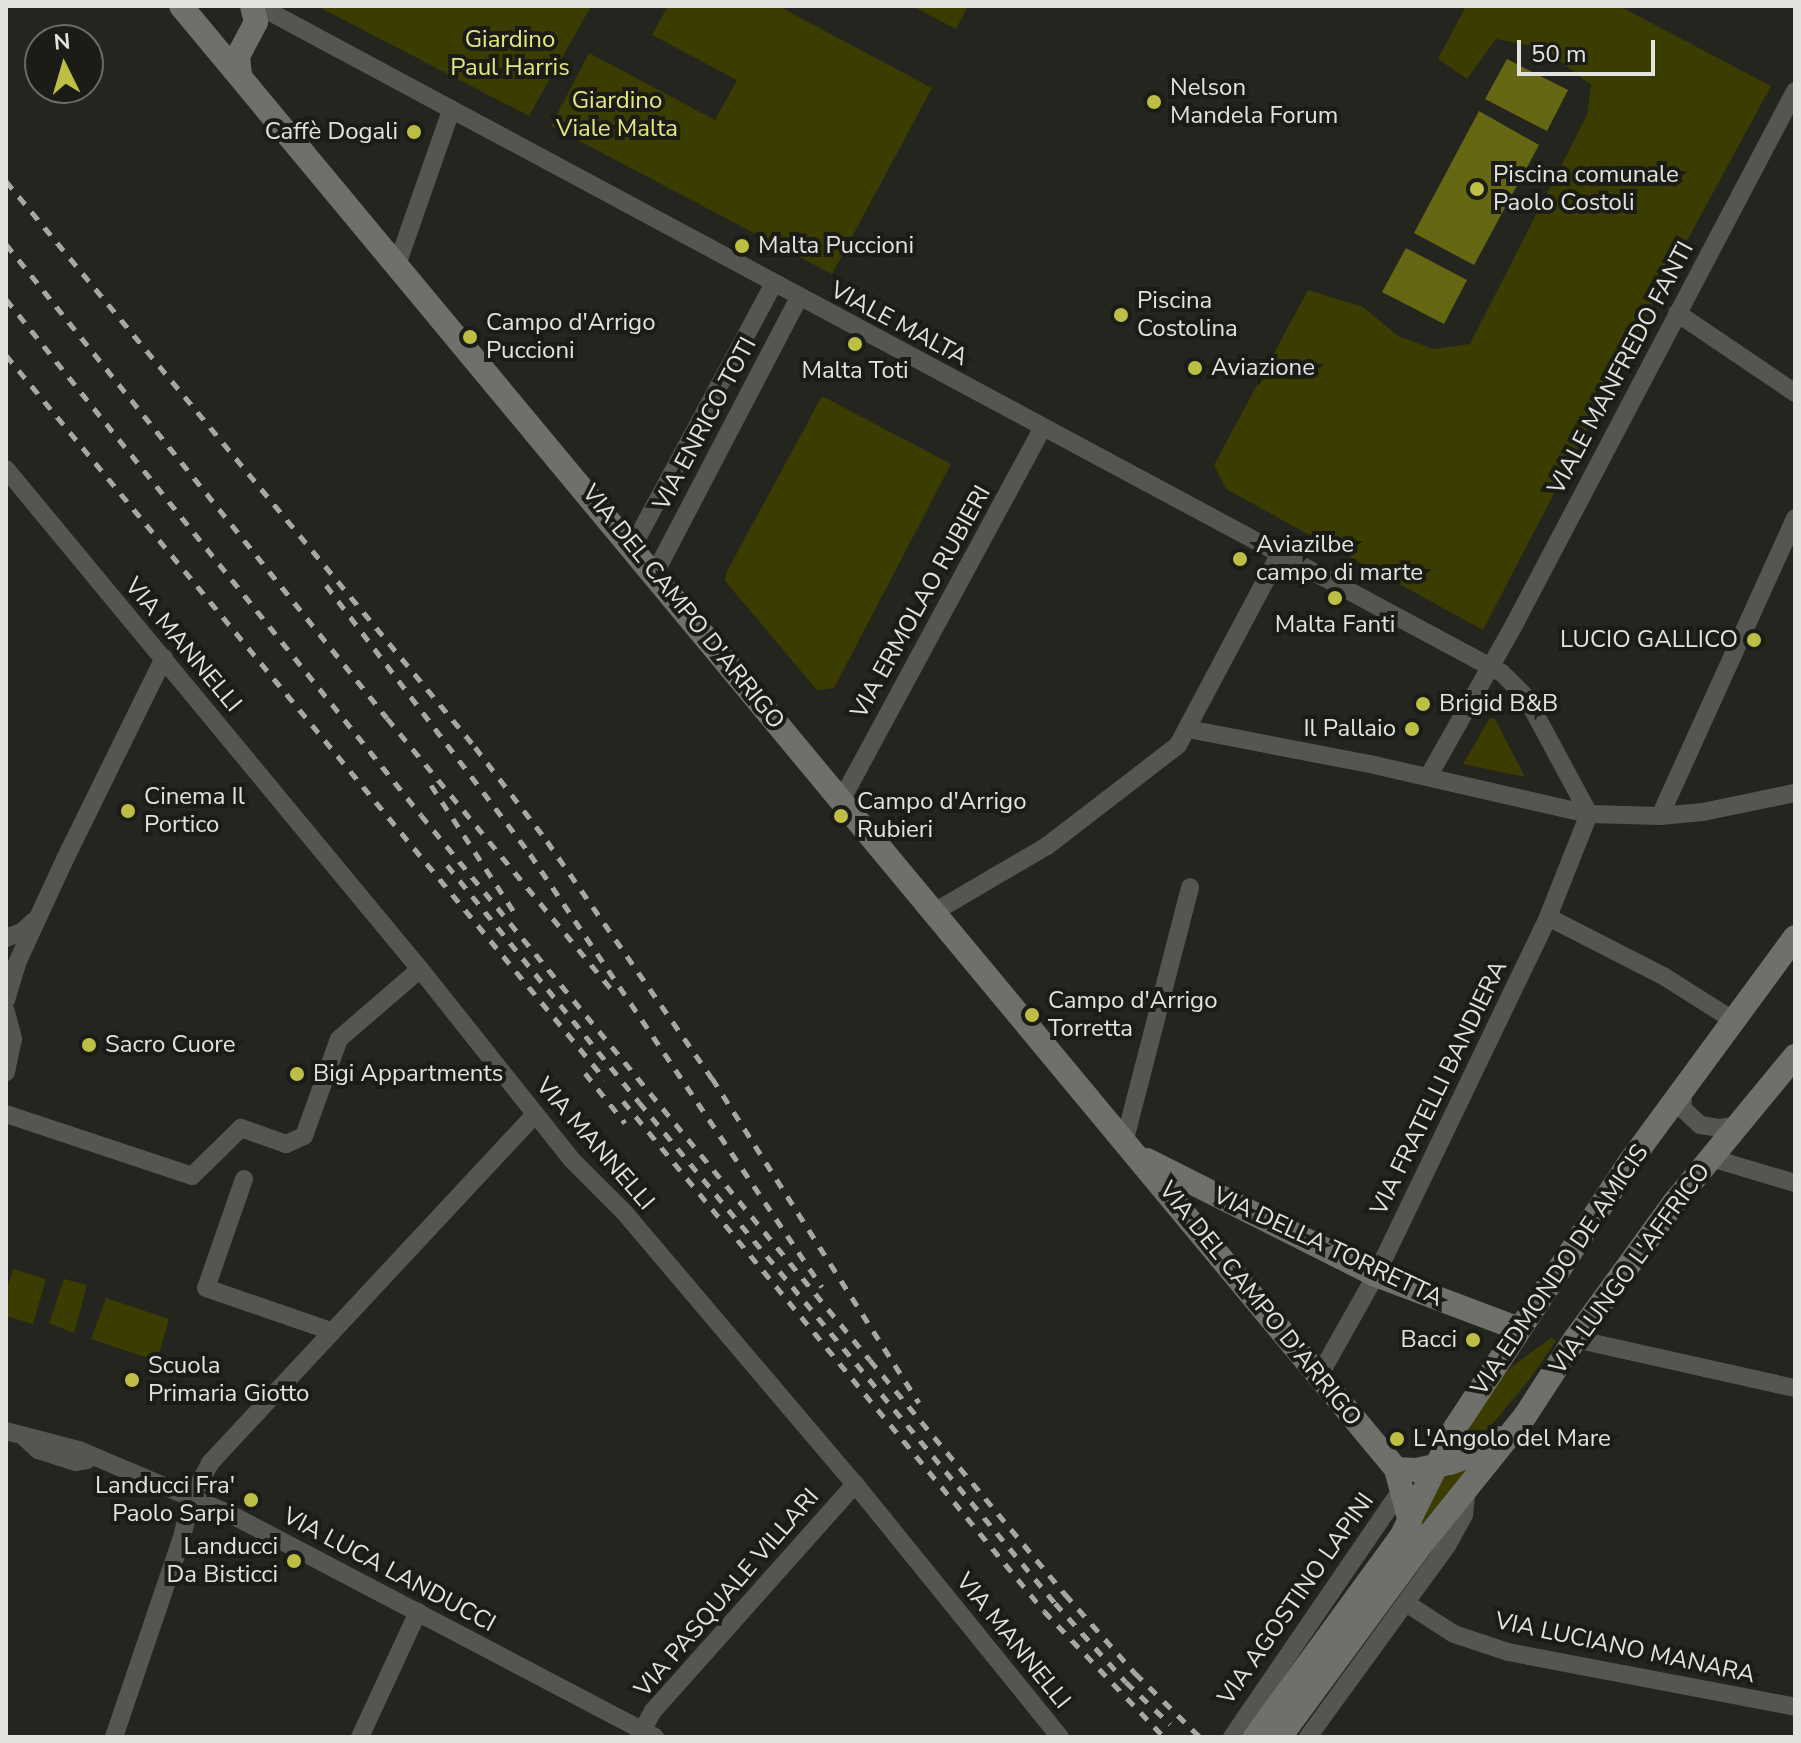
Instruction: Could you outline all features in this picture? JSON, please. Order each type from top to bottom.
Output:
[{"type":"street","name":"VIA DEL CAMPO D'ARRIGO","points":[[181,6],[398,262],[1319,1376],[1399,1479],[1410,1522]]},
{"type":"street","points":[[240,75],[238,56],[256,22],[252,6]]},
{"type":"street","name":"VIALE MALTA","points":[[259,6],[1490,667],[1513,682],[1526,697],[1589,814]]},
{"type":"street","points":[[210,39],[229,46],[251,36],[270,21],[285,21]]},
{"type":"street","name":"VIALE MANFREDO FANTI","points":[[1428,777],[1490,667],[1795,91]]},
{"type":"street","points":[[398,262],[451,111]]},
{"type":"street","name":"VIA ENRICO TOTI","points":[[633,546],[774,283]]},
{"type":"street","name":"VIA ENRICO TOTI","points":[[655,573],[799,298]]},
{"type":"street","points":[[1677,313],[1795,393]]},
{"type":"street","name":"VIA ERMOLAO RUBIERI","points":[[842,799],[1043,428]]},
{"type":"street","name":"VIA MANNELLI","points":[[6,469],[420,969],[572,1160],[624,1212],[855,1484],[1060,1737]]},
{"type":"street","points":[[1660,816],[1795,518]]},
{"type":"street","points":[[936,911],[1047,846],[1165,758],[1188,729],[1279,555]]},
{"type":"street","points":[[6,1000],[17,963],[164,658]]},
{"type":"street","points":[[1188,729],[1428,777],[1589,814],[1660,816],[1723,810],[1795,793]]},
{"type":"street","name":"VIA FRATELLI BANDIERA","points":[[1319,1376],[1376,1275],[1548,917],[1589,814]]},
{"type":"street","points":[[1132,1148],[1190,887]]},
{"type":"street","points":[[6,938],[22,932],[41,913]]},
{"type":"street","points":[[1548,917],[1665,977],[1733,1020]]},
{"type":"street","name":"VIA EDMONDO DE AMICIS","points":[[1353,1621],[1410,1522],[1455,1428],[1682,1090],[1795,937]]},
{"type":"street","points":[[6,1114],[192,1176],[241,1128],[286,1144],[304,1136],[339,1039],[420,969]]},
{"type":"street","points":[[6,1072],[13,1049],[7,1019]]},
{"type":"street","name":"VIA LUNGO L'AFFRICO","points":[[1353,1621],[1525,1416],[1575,1339],[1711,1158],[1795,1056]]},
{"type":"street","name":"VIA LUNGO L'AFFRICO","points":[[1682,1090],[1683,1109],[1700,1125],[1719,1128],[1740,1125]]},
{"type":"street","points":[[114,1737],[182,1537],[192,1496],[210,1463],[535,1114]]},
{"type":"street","name":"VIA DELLA TORRETTA","points":[[1132,1148],[1376,1275],[1519,1329]]},
{"type":"street","points":[[1711,1158],[1795,1183]]},
{"type":"street","points":[[244,1179],[206,1288],[331,1331]]},
{"type":"street","points":[[1575,1339],[1795,1388]]},
{"type":"street","name":"VIA LUNGO L'AFFRICO","points":[[1438,1467],[1482,1449],[1525,1416]]},
{"type":"street","name":"VIA LUCA LANDUCCI","points":[[6,1431],[25,1438],[42,1438],[192,1496],[418,1612],[646,1735]]},
{"type":"street","points":[[1399,1479],[1438,1467]]},
{"type":"street","name":"VIA AGOSTINO LAPINI","points":[[1232,1737],[1399,1479]]},
{"type":"street","name":"VIA PASQUALE VILLARI","points":[[646,1735],[653,1711],[855,1484]]},
{"type":"street","name":"VIA LUNGO L'AFFRICO","points":[[1308,1737],[1457,1529],[1464,1515],[1467,1488]]},
{"type":"street","name":"VIA LUCIANO MANARA","points":[[1406,1603],[1454,1634],[1508,1652],[1795,1707]]},
{"type":"street","points":[[360,1737],[418,1612]]},
{"type":"street","points":[[1255,1737],[1353,1621]]},
{"type":"street","points":[[1280,1737],[1353,1621]]},
{"type":"green space","name":"Giardino Paul Harris","points":[[317,6],[586,6],[590,8],[529,116]]},
{"type":"green space","name":"Giardino Viale Malta","points":[[668,6],[778,6],[932,88],[832,274],[551,126],[589,53],[715,120],[737,80],[652,35]]},
{"type":"green space","points":[[912,6],[968,6],[956,29]]},
{"type":"green space","points":[[1466,6],[1619,6],[1771,86],[1651,307],[1483,630],[1226,489],[1214,465],[1308,290],[1363,307],[1398,336],[1434,349],[1470,344],[1587,115],[1591,85],[1543,48],[1496,39],[1467,79],[1438,59]]},
{"type":"green space","points":[[822,396],[951,464],[834,688],[817,690],[725,581],[726,573]]},
{"type":"green space","points":[[1490,718],[1495,719],[1525,777],[1463,764]]},
{"type":"green space","points":[[13,1269],[46,1279],[33,1324],[6,1316],[6,1293]]},
{"type":"green space","points":[[64,1279],[87,1285],[74,1333],[49,1323]]},
{"type":"green space","points":[[106,1298],[169,1319],[157,1361],[91,1339]]},
{"type":"green space","points":[[1551,1338],[1556,1341],[1495,1421],[1472,1443],[1462,1444],[1481,1404],[1511,1367]]},
{"type":"green space","points":[[1472,1467],[1403,1548],[1423,1520],[1445,1474]]},
{"type":"shaded area","name":"Piscina comunale Paolo Costoli","points":[[1507,59],[1568,90],[1547,131],[1485,99]]},
{"type":"shaded area","name":"Piscina comunale Paolo Costoli","points":[[1479,111],[1539,145],[1474,265],[1414,233]]},
{"type":"shaded area","name":"Piscina comunale Paolo Costoli","points":[[1406,248],[1467,280],[1444,324],[1382,292]]},
{"type":"railway","points":[[6,181],[475,747],[547,841],[712,1078],[919,1403]]},
{"type":"railway","points":[[6,244],[387,718],[611,989]]},
{"type":"railway","points":[[6,299],[421,815],[870,1360],[1065,1594],[1135,1673],[1200,1737]]},
{"type":"railway","points":[[6,355],[605,1079]]},
{"type":"railway","points":[[326,585],[530,854],[822,1287]]},
{"type":"railway","points":[[431,785],[514,912]]},
{"type":"railway","points":[[447,865],[639,1102],[1055,1603],[1126,1682],[1170,1724]]},
{"type":"railway","points":[[585,1073],[625,1123]]},
{"type":"railway","points":[[623,1101],[1044,1611],[1164,1737]]},
{"type":"place","name":"Nelson Mandela Forum","points":[[1154,102]]},
{"type":"place","name":"Caffè Dogali","points":[[414,132]]},
{"type":"place","name":"Piscina comunale Paolo Costoli","points":[[1477,189]]},
{"type":"place","name":"Malta Puccioni","points":[[742,246]]},
{"type":"place","name":"Piscina Costolina","points":[[1121,315]]},
{"type":"place","name":"Campo d'Arrigo Puccioni","points":[[470,337]]},
{"type":"place","name":"Malta Toti","points":[[855,344]]},
{"type":"place","name":"Aviazione","points":[[1195,368]]},
{"type":"place","name":"Aviazilbe campo di marte","points":[[1240,559]]},
{"type":"place","name":"Malta Fanti","points":[[1335,598]]},
{"type":"place","name":"LUCIO GALLICO","points":[[1754,640]]},
{"type":"place","name":"Brigid B&B","points":[[1423,704]]},
{"type":"place","name":"Il Pallaio","points":[[1412,729]]},
{"type":"place","name":"Cinema Il Portico","points":[[128,811]]},
{"type":"place","name":"Campo d'Arrigo Rubieri","points":[[841,816]]},
{"type":"place","name":"Campo d'Arrigo Torretta","points":[[1032,1015]]},
{"type":"place","name":"Sacro Cuore","points":[[89,1045]]},
{"type":"place","name":"Bigi Appartments","points":[[297,1074]]},
{"type":"place","name":"Bacci","points":[[1473,1340]]},
{"type":"place","name":"Scuola Primaria Giotto","points":[[132,1380]]},
{"type":"place","name":"L'Angolo del Mare","points":[[1397,1439]]},
{"type":"place","name":"Landucci Fra' Paolo Sarpi","points":[[251,1500]]},
{"type":"place","name":"Landucci Da Bisticci","points":[[294,1561]]}]
